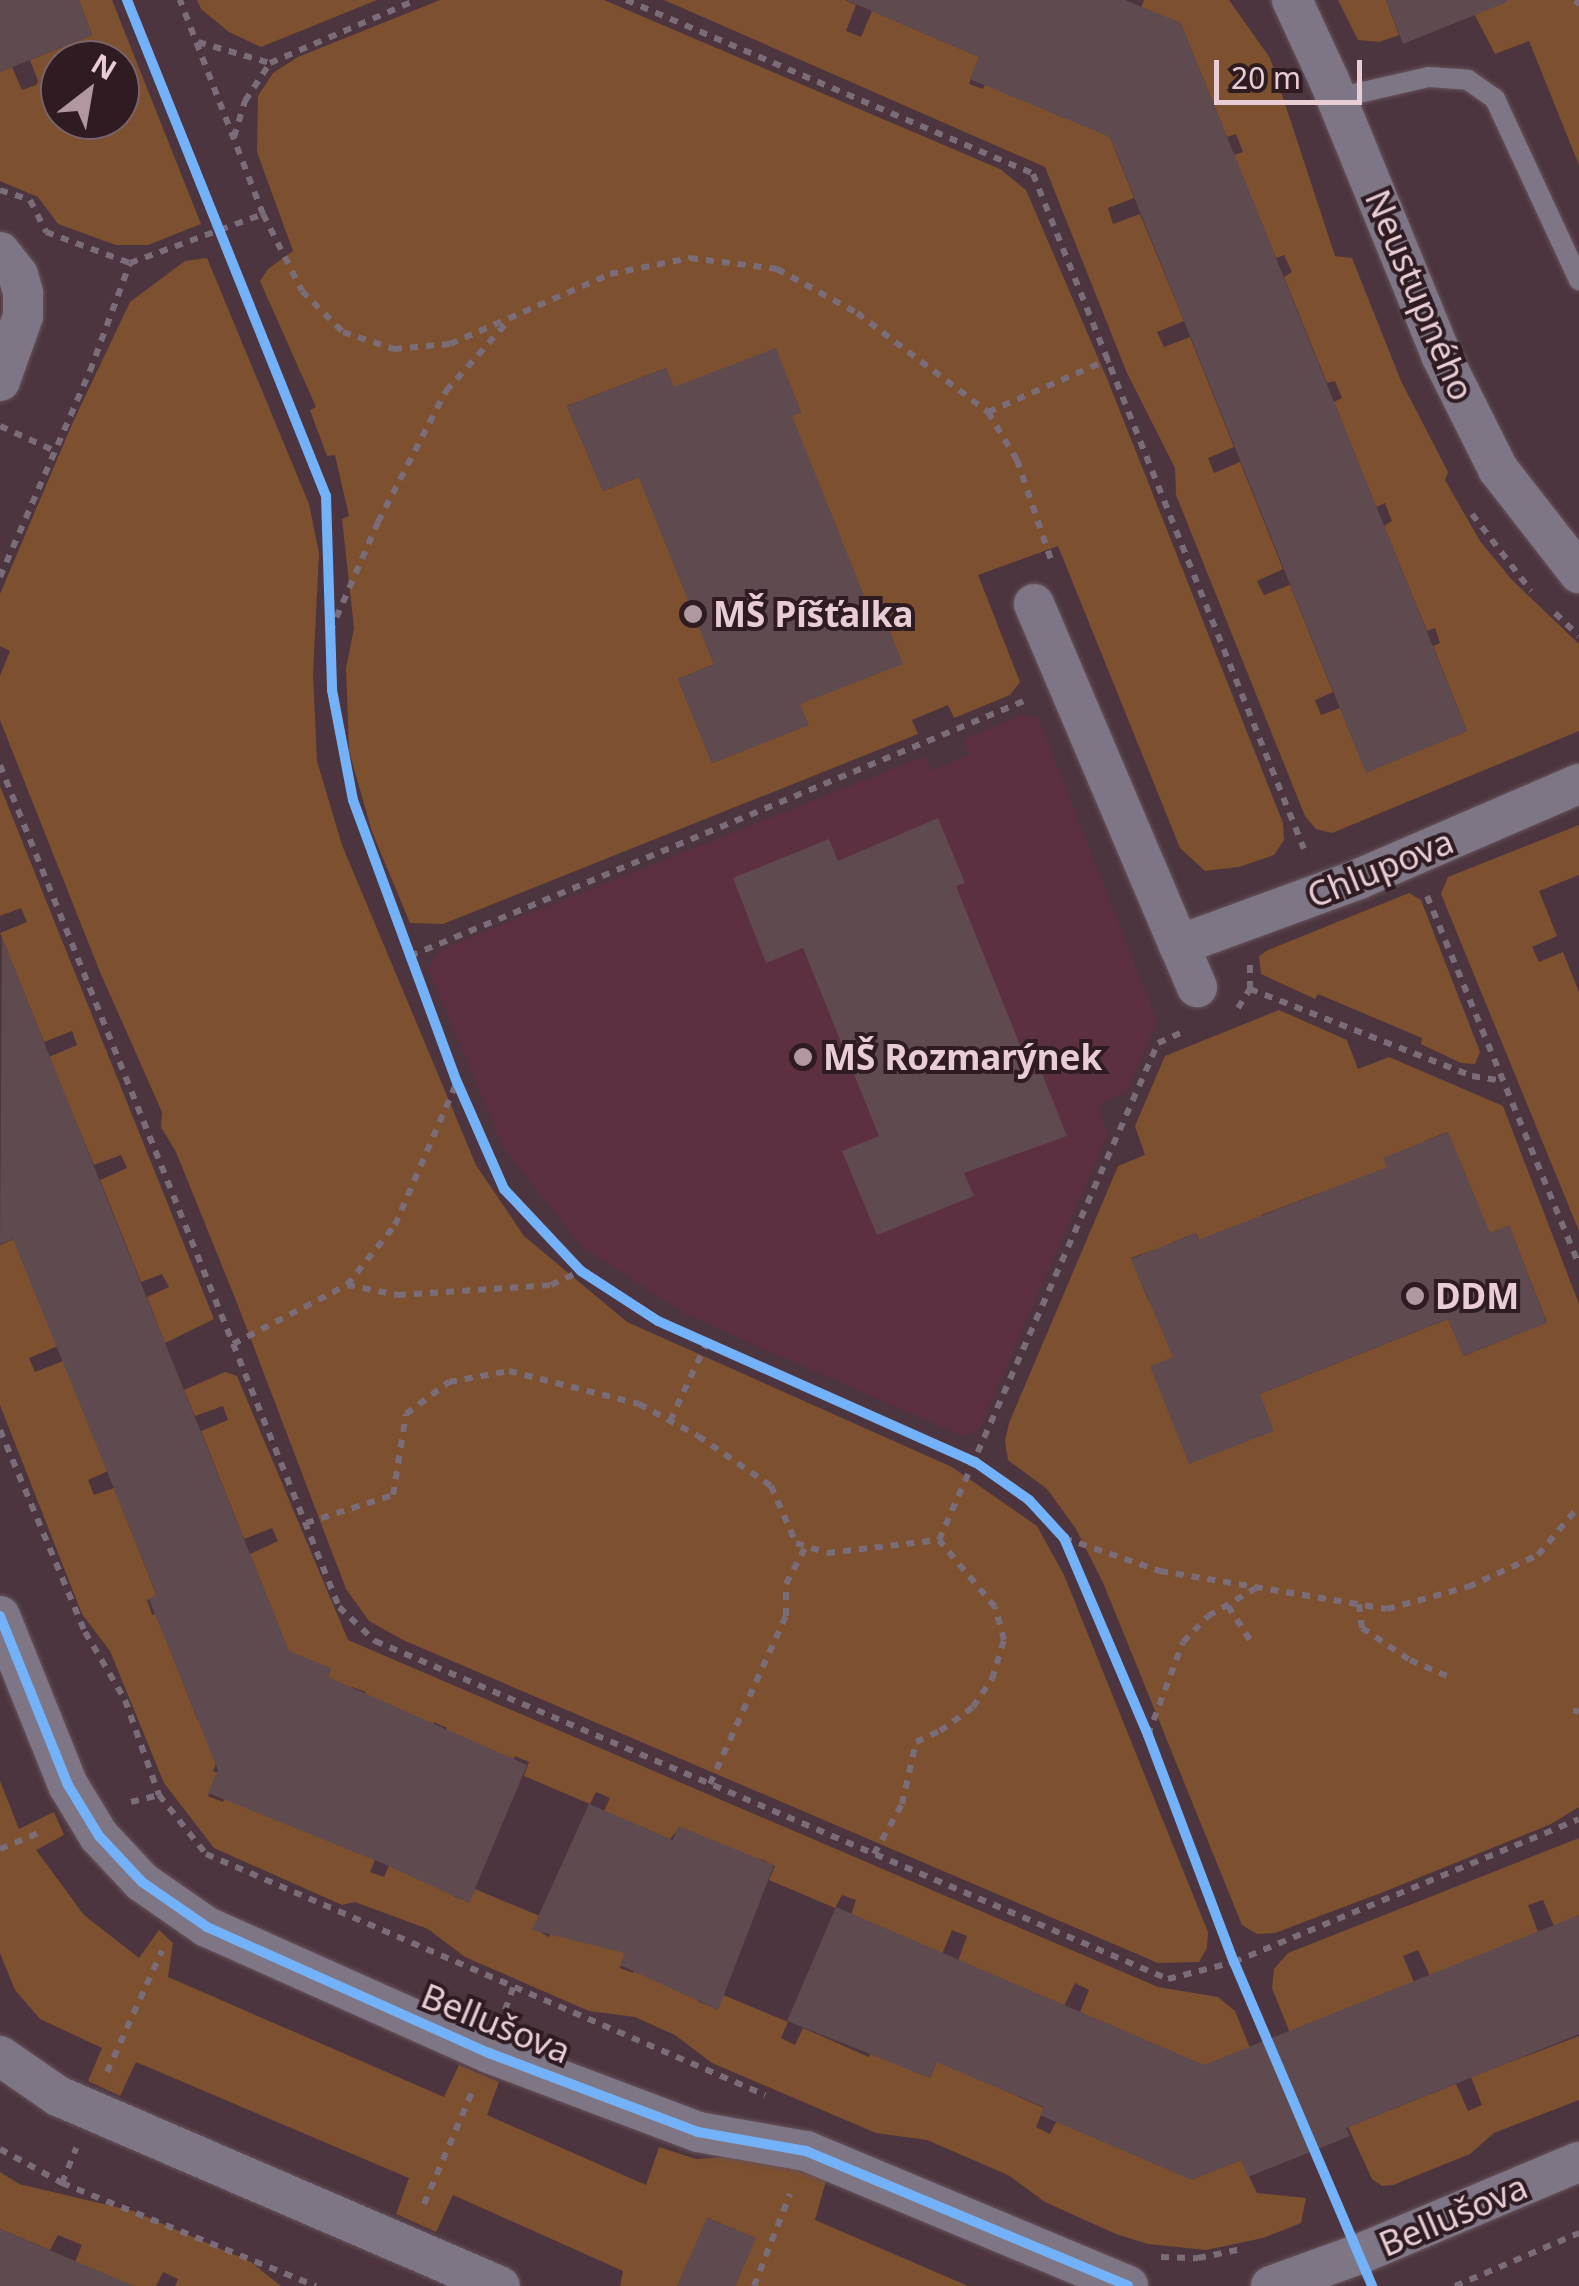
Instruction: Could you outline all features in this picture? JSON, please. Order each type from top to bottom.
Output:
[{"type":"street","name":"Neustupného","points":[[1292,0],[1337,98],[1441,355],[1498,470],[1579,573]]},
{"type":"street","points":[[0,252],[18,275],[23,316],[0,380]]},
{"type":"street","points":[[1046,591],[1197,987]]},
{"type":"street","name":"Chlupova","points":[[1179,945],[1359,879],[1579,784]]},
{"type":"street","name":"Bellušova","points":[[0,1616],[68,1785],[98,1836],[142,1882],[180,1911],[246,1945],[489,2053],[698,2132],[806,2151],[1137,2268]]},
{"type":"street","points":[[0,2056],[58,2096],[500,2286]]},
{"type":"street","name":"Bellušova","points":[[1270,2286],[1362,2254],[1579,2162]]},
{"type":"lane","points":[[1337,98],[1429,77],[1468,80],[1495,99],[1579,280]]},
{"type":"path","points":[[180,0],[264,214],[302,292],[344,332],[394,349],[450,344],[610,274],[690,258],[777,269],[856,313],[988,412],[1018,460],[1046,591]]},
{"type":"path","points":[[234,138],[245,101],[270,62],[416,0]]},
{"type":"path","points":[[626,0],[1034,174],[1304,849]]},
{"type":"path","points":[[196,41],[270,62]]},
{"type":"path","points":[[0,190],[30,200],[46,232],[130,262],[220,233],[264,214]]},
{"type":"path","points":[[212,215],[227,251]]},
{"type":"path","points":[[0,577],[90,370],[130,262]]},
{"type":"path","points":[[330,632],[378,522],[446,391],[510,318]]},
{"type":"path","points":[[988,412],[1110,359]]},
{"type":"path","points":[[0,426],[53,450]]},
{"type":"path","points":[[328,593],[330,651]]},
{"type":"path","points":[[410,956],[1035,697]]},
{"type":"path","points":[[0,765],[339,1607],[375,1641],[1168,1979],[1234,1962],[1579,1818]]},
{"type":"path","points":[[1290,857],[1323,841]]},
{"type":"path","points":[[1421,881],[1579,1264]]},
{"type":"path","points":[[404,939],[417,974]]},
{"type":"path","points":[[1228,1012],[1244,1005],[1250,989],[1472,1076],[1503,1081]]},
{"type":"path","points":[[939,1540],[1158,1042],[1194,1027]]},
{"type":"path","points":[[450,1064],[465,1100]]},
{"type":"path","points":[[233,1344],[347,1285],[395,1225],[457,1082]]},
{"type":"path","points":[[568,1258],[580,1272],[596,1281]]},
{"type":"path","points":[[347,1285],[398,1294],[551,1285],[580,1272]]},
{"type":"path","points":[[690,1336],[724,1352]]},
{"type":"path","points":[[670,1421],[706,1344]]},
{"type":"path","points":[[306,1523],[393,1495],[406,1414],[450,1382],[509,1371],[639,1404],[670,1421],[770,1486],[796,1542],[806,1546],[827,1553],[939,1540]]},
{"type":"path","points":[[0,1430],[85,1632],[124,1700],[158,1795],[206,1854],[784,2103]]},
{"type":"path","points":[[957,1454],[988,1471]]},
{"type":"path","points":[[1064,1538],[1160,1571],[1387,1608],[1468,1587],[1538,1555],[1579,1506]]},
{"type":"path","points":[[1053,1526],[1072,1556]]},
{"type":"path","points":[[874,1854],[902,1804],[916,1742],[940,1731],[973,1707],[992,1679],[1004,1640],[995,1608],[939,1540]]},
{"type":"path","points":[[710,1784],[786,1616],[786,1584],[806,1546]]},
{"type":"path","points":[[1148,1734],[1183,1642],[1208,1616],[1258,1587]]},
{"type":"path","points":[[1358,1604],[1362,1628],[1410,1660],[1447,1676]]},
{"type":"path","points":[[1228,1606],[1254,1646]]},
{"type":"path","points":[[1140,1717],[1154,1752]]},
{"type":"path","points":[[62,2183],[90,2110],[206,1854]]},
{"type":"path","points":[[1227,1945],[1241,1978]]},
{"type":"path","points":[[405,2248],[515,1984]]},
{"type":"path","points":[[0,2149],[62,2183],[316,2286]]},
{"type":"path","points":[[754,2286],[806,2151]]},
{"type":"path","points":[[1455,2286],[1579,2233]]},
{"type":"path","points":[[1137,2268],[1165,2258],[1198,2258],[1247,2248]]},
{"type":"shaded area","points":[[79,0],[112,0],[128,40],[80,40],[92,35]]},
{"type":"shaded area","points":[[197,0],[377,0],[261,47],[229,32],[201,9]]},
{"type":"shaded area","points":[[440,0],[604,0],[1000,169],[1026,190],[1108,381],[1283,823],[1284,840],[1274,855],[1239,867],[1205,871],[1180,848],[1058,546],[978,575],[1020,682],[1010,695],[954,718],[948,705],[912,720],[918,734],[443,924],[410,923],[372,832],[349,751],[346,668],[354,628],[342,519],[349,516],[335,455],[327,456],[310,410],[316,407],[260,281],[268,269],[293,251],[257,152],[258,96],[273,73],[298,57]],"holes":[[[666,368],[682,409],[792,390],[801,412],[700,452],[816,477],[842,541],[750,579],[808,725],[712,763],[678,679],[714,664],[639,477],[603,491],[567,406]]]},
{"type":"shaded area","points":[[664,0],[845,0],[856,5],[846,31],[861,37],[872,11],[979,57],[969,84],[983,89],[995,64],[1050,112],[1064,118],[1098,107],[1134,198],[1108,208],[1113,224],[1140,214],[1184,321],[1157,332],[1164,347],[1190,337],[1234,447],[1208,458],[1214,473],[1240,462],[1283,569],[1257,581],[1264,595],[1290,585],[1333,692],[1315,700],[1321,715],[1340,708],[1366,772],[1467,731],[1433,646],[1440,643],[1435,628],[1427,631],[1384,526],[1392,521],[1385,503],[1376,507],[1334,402],[1342,398],[1335,381],[1327,383],[1284,277],[1292,272],[1284,255],[1276,258],[1234,155],[1243,152],[1236,134],[1227,137],[1199,68],[1186,73],[1168,65],[1182,24],[1141,7],[1144,0],[1229,0],[1270,58],[1335,256],[1352,258],[1401,381],[1448,472],[1445,480],[1480,541],[1512,580],[1579,644],[1579,731],[1332,833],[1316,829],[1305,816],[1176,495],[1175,468],[1127,373],[1045,167]]},
{"type":"shaded area","points":[[1338,0],[1386,0],[1399,35],[1379,42],[1358,40]]},
{"type":"shaded area","points":[[1467,0],[1579,0],[1579,165],[1529,41],[1495,54]]},
{"type":"shaded area","points":[[40,56],[40,140],[140,140],[140,70],[201,224],[148,245],[116,245],[58,224],[38,197],[0,181],[0,72],[12,67],[22,90],[36,85],[30,60]]},
{"type":"shaded area","points":[[207,258],[309,504],[319,553],[313,674],[317,761],[342,845],[476,1165],[524,1236],[627,1322],[952,1467],[1037,1526],[1064,1575],[1208,1932],[1207,1948],[1199,1962],[1158,1963],[403,1640],[369,1621],[346,1589],[237,1303],[176,1152],[161,1127],[162,1112],[100,972],[0,720],[0,676],[10,651],[0,646],[0,594],[73,422],[130,302],[185,261]]},
{"type":"shaded area","name":"MŠ Rozmarýnek","points":[[1022,715],[1038,718],[1157,1021],[1126,1093],[1098,1104],[1107,1136],[979,1429],[963,1436],[687,1315],[582,1246],[503,1147],[428,969],[437,954],[451,945],[925,756],[931,771],[970,755],[963,740]]},
{"type":"shaded area","points":[[0,786],[214,1319],[165,1343],[147,1297],[169,1287],[162,1274],[141,1282],[100,1180],[127,1168],[121,1155],[94,1165],[49,1057],[77,1045],[72,1031],[44,1042],[0,933],[27,922],[21,908],[0,916]]},
{"type":"shaded area","points":[[1579,825],[1579,875],[1539,891],[1557,936],[1532,947],[1539,962],[1563,952],[1579,992],[1579,1231],[1441,894],[1448,877]]},
{"type":"shaded area","points":[[1409,893],[1421,900],[1480,1052],[1475,1064],[1461,1063],[1421,1044],[1422,1038],[1318,994],[1315,999],[1261,974],[1259,956],[1268,950]]},
{"type":"shaded area","points":[[1279,1010],[1347,1040],[1358,1069],[1389,1057],[1503,1106],[1579,1304],[1579,1807],[1551,1824],[1275,1933],[1257,1934],[1242,1925],[1104,1585],[1076,1529],[1047,1489],[1008,1460],[1005,1441],[1009,1423],[1118,1166],[1145,1155],[1135,1126],[1165,1056]],"holes":[[[1447,1132],[1466,1175],[1468,1241],[1509,1226],[1547,1322],[1464,1356],[1448,1319],[1260,1394],[1169,1292],[1148,1300],[1131,1258],[1153,1250],[1157,1257],[1173,1242],[1196,1233],[1235,1333],[1261,1215],[1325,1191],[1362,1283],[1424,1259],[1425,1141]]]},
{"type":"shaded area","points":[[14,1239],[58,1346],[29,1358],[35,1372],[63,1361],[108,1471],[88,1480],[94,1495],[114,1488],[157,1596],[147,1600],[152,1615],[164,1611],[181,1678],[198,1721],[233,1722],[213,1771],[217,1773],[208,1796],[223,1802],[233,1781],[380,1848],[370,1872],[384,1877],[394,1854],[455,1897],[469,1902],[475,1889],[542,1917],[536,1930],[549,1937],[556,1923],[625,1953],[620,1968],[633,1973],[639,1959],[701,2003],[715,2008],[721,1994],[788,2022],[781,2038],[795,2045],[803,2028],[869,2057],[878,2036],[915,2072],[930,2078],[937,2061],[1044,2108],[1036,2127],[1050,2134],[1060,2114],[1200,2176],[1241,2160],[1257,2193],[1306,2198],[1301,2223],[1263,2238],[1206,2250],[1148,2244],[1116,2234],[1045,2202],[1008,2175],[927,2140],[876,2133],[712,2063],[675,2035],[635,2017],[589,2011],[465,1957],[428,1929],[355,1902],[342,1905],[214,1848],[164,1783],[110,1651],[82,1614],[0,1405],[0,1245]]},
{"type":"shaded area","points":[[225,1372],[237,1376],[348,1640],[1158,1987],[1218,1997],[1235,2011],[1250,2048],[1205,2066],[1080,2012],[1089,1990],[1075,1983],[1064,2006],[958,1961],[967,1936],[952,1930],[942,1954],[851,1915],[856,1900],[842,1895],[835,1908],[769,1880],[775,1866],[761,1859],[754,1874],[680,1827],[670,1839],[604,1811],[610,1798],[596,1792],[590,1804],[524,1776],[529,1762],[515,1756],[509,1770],[443,1739],[447,1728],[434,1722],[428,1735],[361,1706],[366,1692],[352,1687],[346,1700],[323,1690],[331,1669],[317,1663],[301,1682],[250,1554],[278,1541],[272,1528],[244,1539],[201,1431],[228,1420],[223,1406],[195,1416],[184,1390]]},
{"type":"shaded area","points":[[0,1781],[19,1829],[54,1812],[64,1835],[36,1850],[84,1915],[139,1958],[159,1930],[173,1943],[168,1977],[444,2097],[459,2065],[499,2082],[487,2115],[646,2185],[659,2147],[696,2159],[743,2156],[790,2166],[826,2181],[815,2220],[968,2286],[735,2286],[755,2238],[708,2218],[677,2286],[620,2286],[623,2271],[453,2195],[436,2232],[396,2214],[409,2178],[136,2062],[120,2096],[88,2081],[102,2048],[40,2019],[15,1990],[0,1953]]},
{"type":"shaded area","points":[[1579,1838],[1579,1916],[1554,1926],[1543,1900],[1528,1905],[1538,1932],[1430,1976],[1418,1950],[1403,1956],[1414,1982],[1290,2033],[1272,1988],[1274,1969],[1288,1953]]},
{"type":"shaded area","points":[[1579,2036],[1579,2100],[1494,2133],[1470,2154],[1393,2185],[1382,2186],[1372,2179],[1348,2127],[1456,2084],[1468,2111],[1482,2105],[1471,2077]]},
{"type":"shaded area","points":[[0,2172],[19,2184],[133,2211],[251,2262],[281,2286],[175,2286],[178,2279],[163,2272],[156,2286],[131,2286],[75,2262],[82,2245],[58,2235],[50,2250],[0,2229]]},
{"type":"building","points":[[0,0],[79,0],[92,35],[80,40],[40,40],[40,56],[0,72]]},
{"type":"building","points":[[846,0],[1125,0],[1181,23],[1467,731],[1366,773],[1110,137],[970,79],[979,57]]},
{"type":"building","points":[[1386,0],[1507,0],[1507,2],[1403,44]]},
{"type":"building","points":[[776,348],[801,412],[792,416],[867,603],[877,599],[903,664],[800,704],[809,725],[712,763],[678,679],[714,664],[639,477],[603,491],[567,406],[666,368],[674,387]]},
{"type":"building","points":[[938,818],[965,883],[956,886],[1032,1075],[1041,1071],[1067,1136],[964,1173],[974,1196],[877,1235],[842,1151],[879,1136],[803,948],[766,963],[733,878],[829,839],[838,861]]},
{"type":"building","points":[[2,938],[289,1651],[331,1668],[328,1677],[527,1765],[469,1903],[208,1793],[218,1770],[149,1599],[157,1595],[13,1239],[0,1244]]},
{"type":"building","name":"DDM","points":[[1448,1132],[1490,1233],[1509,1225],[1547,1323],[1463,1356],[1448,1319],[1260,1394],[1274,1431],[1189,1464],[1150,1366],[1173,1357],[1131,1259],[1196,1233],[1198,1240],[1387,1167],[1383,1158]]},
{"type":"building","points":[[589,1804],[673,1840],[678,1826],[774,1865],[718,2010],[620,1965],[625,1953],[532,1930]]},
{"type":"building","points":[[836,1907],[1204,2065],[1579,1915],[1579,2034],[1346,2128],[1350,2136],[1248,2177],[1241,2160],[1192,2180],[1040,2115],[1044,2107],[936,2062],[930,2078],[787,2021]]},
{"type":"building","points":[[707,2218],[756,2238],[735,2286],[677,2286]]},
{"type":"building","points":[[0,2229],[134,2286],[0,2286]]},
{"type":"cycle path","points":[[127,0],[326,496],[332,690],[353,800],[457,1082],[504,1189],[581,1271],[658,1321],[975,1462],[1029,1500],[1064,1538],[1148,1735],[1234,1962],[1372,2286]]},
{"type":"cycle path","points":[[0,1616],[68,1785],[99,1836],[142,1882],[207,1927],[489,2053],[698,2132],[806,2151],[1128,2286]]},
{"type":"place","name":"MŠ Píšťalka","points":[[693,614]]},
{"type":"place","name":"MŠ Rozmarýnek","points":[[803,1057]]},
{"type":"place","name":"DDM","points":[[1415,1296]]}]
